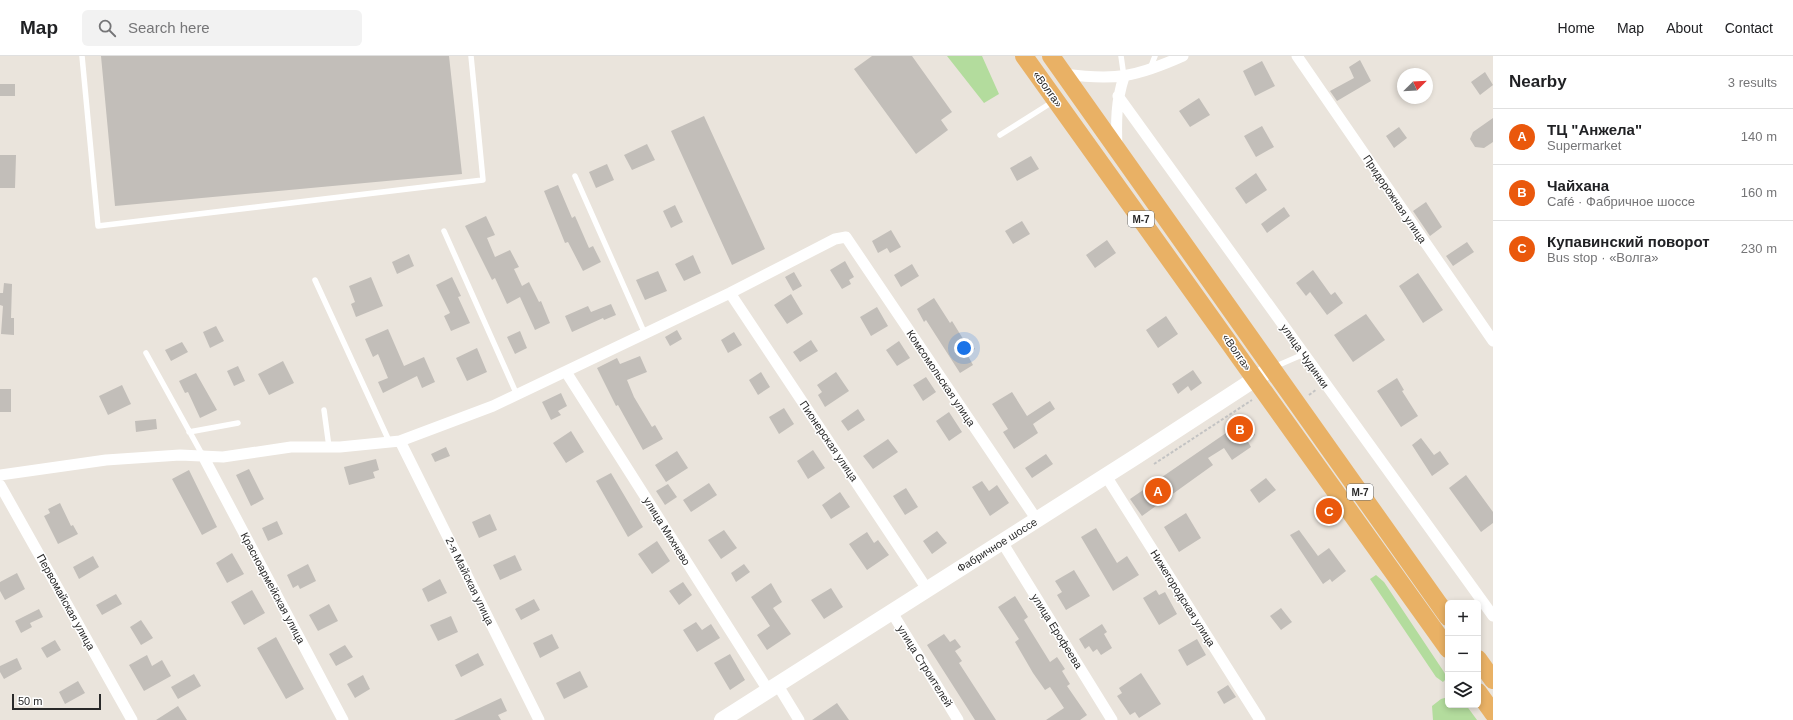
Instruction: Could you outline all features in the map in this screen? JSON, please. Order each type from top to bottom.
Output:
[{"type":"highway","name":"«Волга»","points":[[1024,56],[1445,646]]},
{"type":"highway","name":"«Волга»","points":[[1051,56],[1445,612]]},
{"type":"highway","points":[[1481,663],[1492,678]]},
{"type":"highway","points":[[1481,696],[1493,713]]},
{"type":"main road","name":"Фабричное шоссе","points":[[722,720],[1106,476],[1272,368]]},
{"type":"street","points":[[1064,74],[1095,78],[1124,77],[1149,71],[1183,56]]},
{"type":"street","name":"Придорожная улица","points":[[1298,56],[1493,341]]},
{"type":"street","points":[[1117,150],[1115,118],[1118,96],[1124,77]]},
{"type":"street","name":"улица Чудинки","points":[[1118,96],[1493,616]]},
{"type":"street","name":"Комсомольская улица","points":[[730,293],[835,239],[846,237],[1037,520]]},
{"type":"street","points":[[0,475],[106,460],[180,455],[230,456],[291,447],[329,447],[395,442],[493,406],[730,293]]},
{"type":"street","name":"Пионерская улица","points":[[730,293],[927,589]]},
{"type":"street","name":"улица Михнево","points":[[566,372],[773,687],[798,720]]},
{"type":"street","name":"2-я Майская улица","points":[[395,442],[539,720]]},
{"type":"street","name":"Красноармейская улица","points":[[203,456],[343,720]]},
{"type":"street","name":"Нижегородская улица","points":[[1106,476],[1260,720]]},
{"type":"street","name":"Первомайская улица","points":[[0,485],[132,720]]},
{"type":"street","name":"улица Ерофеева","points":[[1002,542],[1112,720]]},
{"type":"street","name":"улица Строителей","points":[[891,612],[958,720]]},
{"type":"lane","points":[[82,56],[98,226],[483,180],[471,56]]},
{"type":"lane","points":[[1121,56],[1124,77]]},
{"type":"lane","points":[[1149,71],[1155,56]]},
{"type":"lane","points":[[1000,135],[1056,100]]},
{"type":"lane","points":[[575,176],[645,334]]},
{"type":"lane","points":[[444,231],[517,395]]},
{"type":"lane","points":[[315,280],[395,442]]},
{"type":"lane","points":[[146,353],[203,456]]},
{"type":"lane","points":[[1272,368],[1304,354]]},
{"type":"lane","points":[[324,410],[329,447]]},
{"type":"lane","points":[[190,432],[238,423]]},
{"type":"path","points":[[1154,464],[1253,399]]},
{"type":"green space","points":[[947,56],[982,56],[999,94],[984,103]]},
{"type":"green space","points":[[1376,575],[1384,582],[1444,672],[1445,680],[1443,682],[1436,677],[1370,579]]},
{"type":"green space","points":[[1445,698],[1445,708],[1468,708],[1477,720],[1433,720],[1432,706]]},
{"type":"building","points":[[101,56],[449,56],[462,174],[115,206]]},
{"type":"building","points":[[872,56],[912,56],[952,112],[941,120],[948,130],[916,154],[854,69]]},
{"type":"building","points":[[1360,60],[1371,81],[1337,101],[1330,91],[1354,78],[1349,67]]},
{"type":"building","points":[[1262,61],[1275,86],[1255,96],[1243,71]]},
{"type":"building","points":[[1485,72],[1493,85],[1480,95],[1471,82]]},
{"type":"building","points":[[0,84],[15,84],[15,96],[0,96]]},
{"type":"building","points":[[1199,98],[1210,115],[1190,127],[1179,111]]},
{"type":"building","points":[[704,116],[765,249],[732,265],[671,131]]},
{"type":"building","points":[[1493,118],[1493,142],[1484,148],[1475,147],[1470,139],[1473,132]]},
{"type":"building","points":[[1262,126],[1274,147],[1256,157],[1244,136]]},
{"type":"building","points":[[1399,127],[1407,138],[1394,148],[1386,136]]},
{"type":"building","points":[[647,144],[655,160],[632,170],[624,155]]},
{"type":"building","points":[[0,155],[16,155],[15,188],[0,188]]},
{"type":"building","points":[[1031,156],[1039,169],[1017,181],[1010,168]]},
{"type":"building","points":[[607,164],[614,180],[596,188],[589,172]]},
{"type":"building","points":[[1256,173],[1267,190],[1246,204],[1235,188]]},
{"type":"building","points":[[558,185],[572,218],[575,216],[589,248],[593,246],[601,262],[583,271],[568,242],[565,243],[544,191]]},
{"type":"building","points":[[1426,202],[1442,227],[1430,236],[1413,211]]},
{"type":"building","points":[[675,205],[683,222],[671,228],[663,211]]},
{"type":"building","points":[[1284,207],[1290,216],[1267,233],[1261,224]]},
{"type":"building","points":[[486,216],[495,235],[487,238],[495,257],[510,250],[519,267],[514,269],[522,286],[529,282],[539,302],[541,301],[550,323],[535,330],[520,297],[507,304],[495,278],[492,280],[465,226]]},
{"type":"building","points":[[1022,221],[1030,234],[1013,244],[1005,231]]},
{"type":"building","points":[[891,230],[901,247],[890,253],[887,248],[878,253],[872,241]]},
{"type":"building","points":[[1107,240],[1116,253],[1095,268],[1086,255]]},
{"type":"building","points":[[1467,242],[1474,252],[1453,266],[1446,256]]},
{"type":"building","points":[[409,254],[414,266],[397,274],[392,262]]},
{"type":"building","points":[[693,255],[701,273],[684,281],[675,264]]},
{"type":"building","points":[[845,261],[854,277],[849,280],[851,284],[842,289],[830,270]]},
{"type":"building","points":[[912,264],[919,276],[901,287],[894,275]]},
{"type":"building","points":[[1313,270],[1331,295],[1335,292],[1343,303],[1327,315],[1310,292],[1306,296],[1296,283]]},
{"type":"building","points":[[658,271],[667,291],[645,300],[636,280]]},
{"type":"building","points":[[794,272],[802,286],[793,291],[785,277]]},
{"type":"building","points":[[1418,273],[1443,310],[1423,323],[1399,286]]},
{"type":"building","points":[[371,277],[383,306],[356,317],[351,304],[355,302],[349,286]]},
{"type":"building","points":[[452,277],[461,296],[458,297],[470,323],[451,331],[444,316],[450,313],[436,285]]},
{"type":"building","points":[[4,283],[12,284],[11,318],[14,318],[14,335],[1,334],[3,306],[0,305],[0,293],[3,293]]},
{"type":"building","points":[[791,294],[803,314],[787,324],[774,305]]},
{"type":"building","points":[[934,298],[950,323],[952,321],[965,342],[969,339],[975,349],[967,354],[973,365],[960,373],[926,320],[924,322],[917,309]]},
{"type":"building","points":[[611,304],[616,315],[604,320],[603,318],[572,332],[565,316],[588,306],[591,312]]},
{"type":"building","points":[[877,307],[888,326],[871,336],[860,317]]},
{"type":"building","points":[[1366,314],[1385,340],[1353,362],[1334,335]]},
{"type":"building","points":[[1166,316],[1178,334],[1158,348],[1146,330]]},
{"type":"building","points":[[216,326],[224,341],[210,348],[203,332]]},
{"type":"building","points":[[388,329],[404,366],[424,357],[435,382],[422,388],[417,376],[383,393],[378,382],[388,378],[378,354],[373,357],[365,339]]},
{"type":"building","points":[[677,330],[682,339],[670,346],[665,337]]},
{"type":"building","points":[[520,331],[527,348],[515,354],[507,337]]},
{"type":"building","points":[[734,332],[742,345],[728,353],[721,340]]},
{"type":"building","points":[[811,340],[818,351],[800,362],[793,352]]},
{"type":"building","points":[[899,341],[910,358],[897,366],[886,350]]},
{"type":"building","points":[[182,342],[188,352],[171,361],[165,350]]},
{"type":"building","points":[[477,348],[487,372],[467,381],[456,358]]},
{"type":"building","points":[[640,356],[647,372],[627,380],[634,397],[652,427],[655,425],[663,439],[643,450],[618,405],[616,406],[597,368],[617,358],[620,364]]},
{"type":"building","points":[[283,361],[294,383],[269,395],[258,374]]},
{"type":"building","points":[[238,366],[245,381],[234,386],[227,371]]},
{"type":"building","points":[[1193,370],[1202,383],[1191,391],[1188,386],[1178,394],[1172,384]]},
{"type":"building","points":[[761,372],[770,387],[758,395],[749,380]]},
{"type":"building","points":[[836,372],[849,391],[825,407],[818,395],[822,392],[817,385]]},
{"type":"building","points":[[196,373],[217,410],[200,418],[188,392],[185,393],[179,381]]},
{"type":"building","points":[[926,377],[936,392],[923,401],[913,385]]},
{"type":"building","points":[[1397,378],[1404,390],[1402,391],[1418,416],[1401,427],[1377,391]]},
{"type":"building","points":[[122,385],[131,404],[108,415],[99,396]]},
{"type":"building","points":[[0,389],[11,389],[11,412],[0,412]]},
{"type":"building","points":[[1012,392],[1027,416],[1050,401],[1055,409],[1033,424],[1038,433],[1014,449],[1003,432],[1008,429],[992,404]]},
{"type":"building","points":[[561,393],[567,406],[558,411],[561,415],[551,420],[542,402]]},
{"type":"building","points":[[784,408],[794,424],[779,434],[769,417]]},
{"type":"building","points":[[858,409],[865,420],[848,431],[841,421]]},
{"type":"building","points":[[949,412],[962,432],[949,441],[936,421]]},
{"type":"building","points":[[156,419],[157,429],[136,432],[135,421]]},
{"type":"building","points":[[1245,420],[1255,435],[1247,440],[1251,447],[1232,460],[1224,448],[1208,458],[1213,465],[1142,516],[1130,499]]},
{"type":"building","points":[[571,431],[584,452],[566,463],[553,443]]},
{"type":"building","points":[[1421,438],[1434,455],[1440,451],[1449,464],[1432,476],[1412,445]]},
{"type":"building","points":[[888,439],[898,452],[873,469],[863,456]]},
{"type":"building","points":[[446,447],[450,456],[435,462],[431,454]]},
{"type":"building","points":[[813,450],[825,468],[808,479],[797,461]]},
{"type":"building","points":[[677,451],[688,468],[666,482],[655,465]]},
{"type":"building","points":[[1046,454],[1053,464],[1032,478],[1025,468]]},
{"type":"building","points":[[376,459],[379,470],[373,472],[375,478],[349,485],[344,467]]},
{"type":"building","points":[[249,469],[264,499],[251,506],[236,475]]},
{"type":"building","points":[[189,470],[217,527],[202,535],[172,479]]},
{"type":"building","points":[[611,473],[643,527],[628,537],[596,481]]},
{"type":"building","points":[[1466,475],[1493,512],[1493,523],[1481,532],[1449,488]]},
{"type":"building","points":[[1266,478],[1276,490],[1259,503],[1250,490]]},
{"type":"building","points":[[982,481],[989,491],[997,485],[1009,503],[990,516],[972,487]]},
{"type":"building","points":[[709,483],[717,495],[691,512],[683,500]]},
{"type":"building","points":[[668,484],[677,497],[665,505],[656,491]]},
{"type":"building","points":[[906,488],[918,507],[905,515],[893,496]]},
{"type":"building","points":[[840,492],[850,507],[831,519],[822,505]]},
{"type":"building","points":[[60,503],[71,526],[73,525],[78,534],[58,544],[44,516],[50,513],[48,509]]},
{"type":"building","points":[[1186,513],[1201,538],[1179,552],[1164,527]]},
{"type":"building","points":[[490,514],[497,530],[479,538],[472,522]]},
{"type":"building","points":[[277,521],[283,534],[268,541],[262,528]]},
{"type":"building","points":[[1096,528],[1117,563],[1127,556],[1139,575],[1113,591],[1081,537]]},
{"type":"building","points":[[724,530],[737,548],[721,559],[708,540]]},
{"type":"building","points":[[1299,530],[1318,556],[1329,548],[1346,571],[1332,582],[1330,579],[1323,584],[1290,535]]},
{"type":"building","points":[[937,531],[947,543],[932,554],[923,541]]},
{"type":"building","points":[[867,532],[874,543],[878,540],[889,555],[867,570],[849,544]]},
{"type":"building","points":[[657,541],[670,561],[652,574],[638,554]]},
{"type":"building","points":[[232,553],[244,574],[227,583],[216,563]]},
{"type":"building","points":[[515,555],[522,570],[500,580],[493,565]]},
{"type":"building","points":[[93,556],[99,567],[79,579],[73,567]]},
{"type":"building","points":[[308,564],[316,581],[300,589],[298,585],[293,588],[287,575]]},
{"type":"building","points":[[744,564],[750,572],[736,582],[731,573]]},
{"type":"building","points":[[1074,570],[1090,596],[1066,610],[1057,595],[1062,592],[1055,581]]},
{"type":"building","points":[[17,573],[25,589],[5,600],[0,591],[0,582]]},
{"type":"building","points":[[440,579],[447,593],[428,602],[422,589]]},
{"type":"building","points":[[683,582],[692,595],[679,605],[669,591]]},
{"type":"building","points":[[771,583],[782,602],[773,608],[791,634],[767,650],[757,635],[770,626],[751,597]]},
{"type":"building","points":[[831,588],[843,607],[824,619],[811,600]]},
{"type":"building","points":[[252,590],[265,613],[244,625],[231,602]]},
{"type":"building","points":[[1156,590],[1159,595],[1165,592],[1177,614],[1159,625],[1143,598]]},
{"type":"building","points":[[116,594],[122,604],[102,615],[96,605]]},
{"type":"building","points":[[1015,596],[1028,617],[1024,620],[1050,662],[1057,657],[1065,669],[1062,671],[1070,684],[1067,686],[1087,715],[1080,720],[1046,720],[1064,708],[1050,687],[1045,690],[1033,673],[1015,642],[1019,639],[998,607]]},
{"type":"building","points":[[534,599],[540,610],[521,620],[515,609]]},
{"type":"building","points":[[329,604],[338,621],[318,631],[309,615]]},
{"type":"building","points":[[1281,608],[1292,622],[1281,630],[1270,616]]},
{"type":"building","points":[[39,609],[43,617],[30,623],[32,627],[21,633],[15,621]]},
{"type":"building","points":[[451,616],[458,632],[438,641],[430,625]]},
{"type":"building","points":[[141,620],[153,638],[141,645],[130,627]]},
{"type":"building","points":[[696,622],[702,630],[711,624],[720,638],[697,652],[683,630]]},
{"type":"building","points":[[1102,624],[1107,632],[1104,634],[1112,648],[1101,655],[1097,649],[1093,652],[1089,646],[1085,649],[1079,639]]},
{"type":"building","points":[[552,634],[559,648],[540,658],[533,643]]},
{"type":"building","points":[[944,634],[950,642],[955,639],[961,647],[955,651],[962,661],[959,663],[996,720],[975,720],[927,645]]},
{"type":"building","points":[[276,637],[304,689],[286,699],[257,648]]},
{"type":"building","points":[[1197,639],[1206,655],[1187,666],[1178,650]]},
{"type":"building","points":[[55,640],[61,650],[47,658],[41,648]]},
{"type":"building","points":[[345,645],[353,657],[336,666],[329,654]]},
{"type":"building","points":[[478,653],[484,665],[461,677],[455,665]]},
{"type":"building","points":[[730,654],[745,680],[730,690],[714,663]]},
{"type":"building","points":[[147,655],[152,666],[162,660],[171,676],[144,691],[129,665]]},
{"type":"building","points":[[17,658],[22,669],[4,679],[0,672],[0,666]]},
{"type":"building","points":[[580,671],[588,687],[564,699],[556,683]]},
{"type":"building","points":[[1141,673],[1161,704],[1139,718],[1135,712],[1130,715],[1117,696],[1122,693],[1119,688]]},
{"type":"building","points":[[194,674],[201,686],[178,699],[171,687]]},
{"type":"building","points":[[363,675],[370,689],[355,698],[347,684]]},
{"type":"building","points":[[78,681],[85,693],[65,704],[59,692]]},
{"type":"building","points":[[1228,685],[1236,697],[1224,704],[1217,692]]},
{"type":"building","points":[[501,698],[507,711],[498,715],[501,720],[454,720]]},
{"type":"building","points":[[837,703],[849,720],[812,720]]},
{"type":"building","points":[[178,706],[187,720],[156,720]]},
{"type":"place","name":"Чайхана","points":[[1240,429]]},
{"type":"place","name":"ТЦ \"Анжела\"","points":[[1158,491]]},
{"type":"place","name":"Купавинский поворот","points":[[1329,511]]}]
